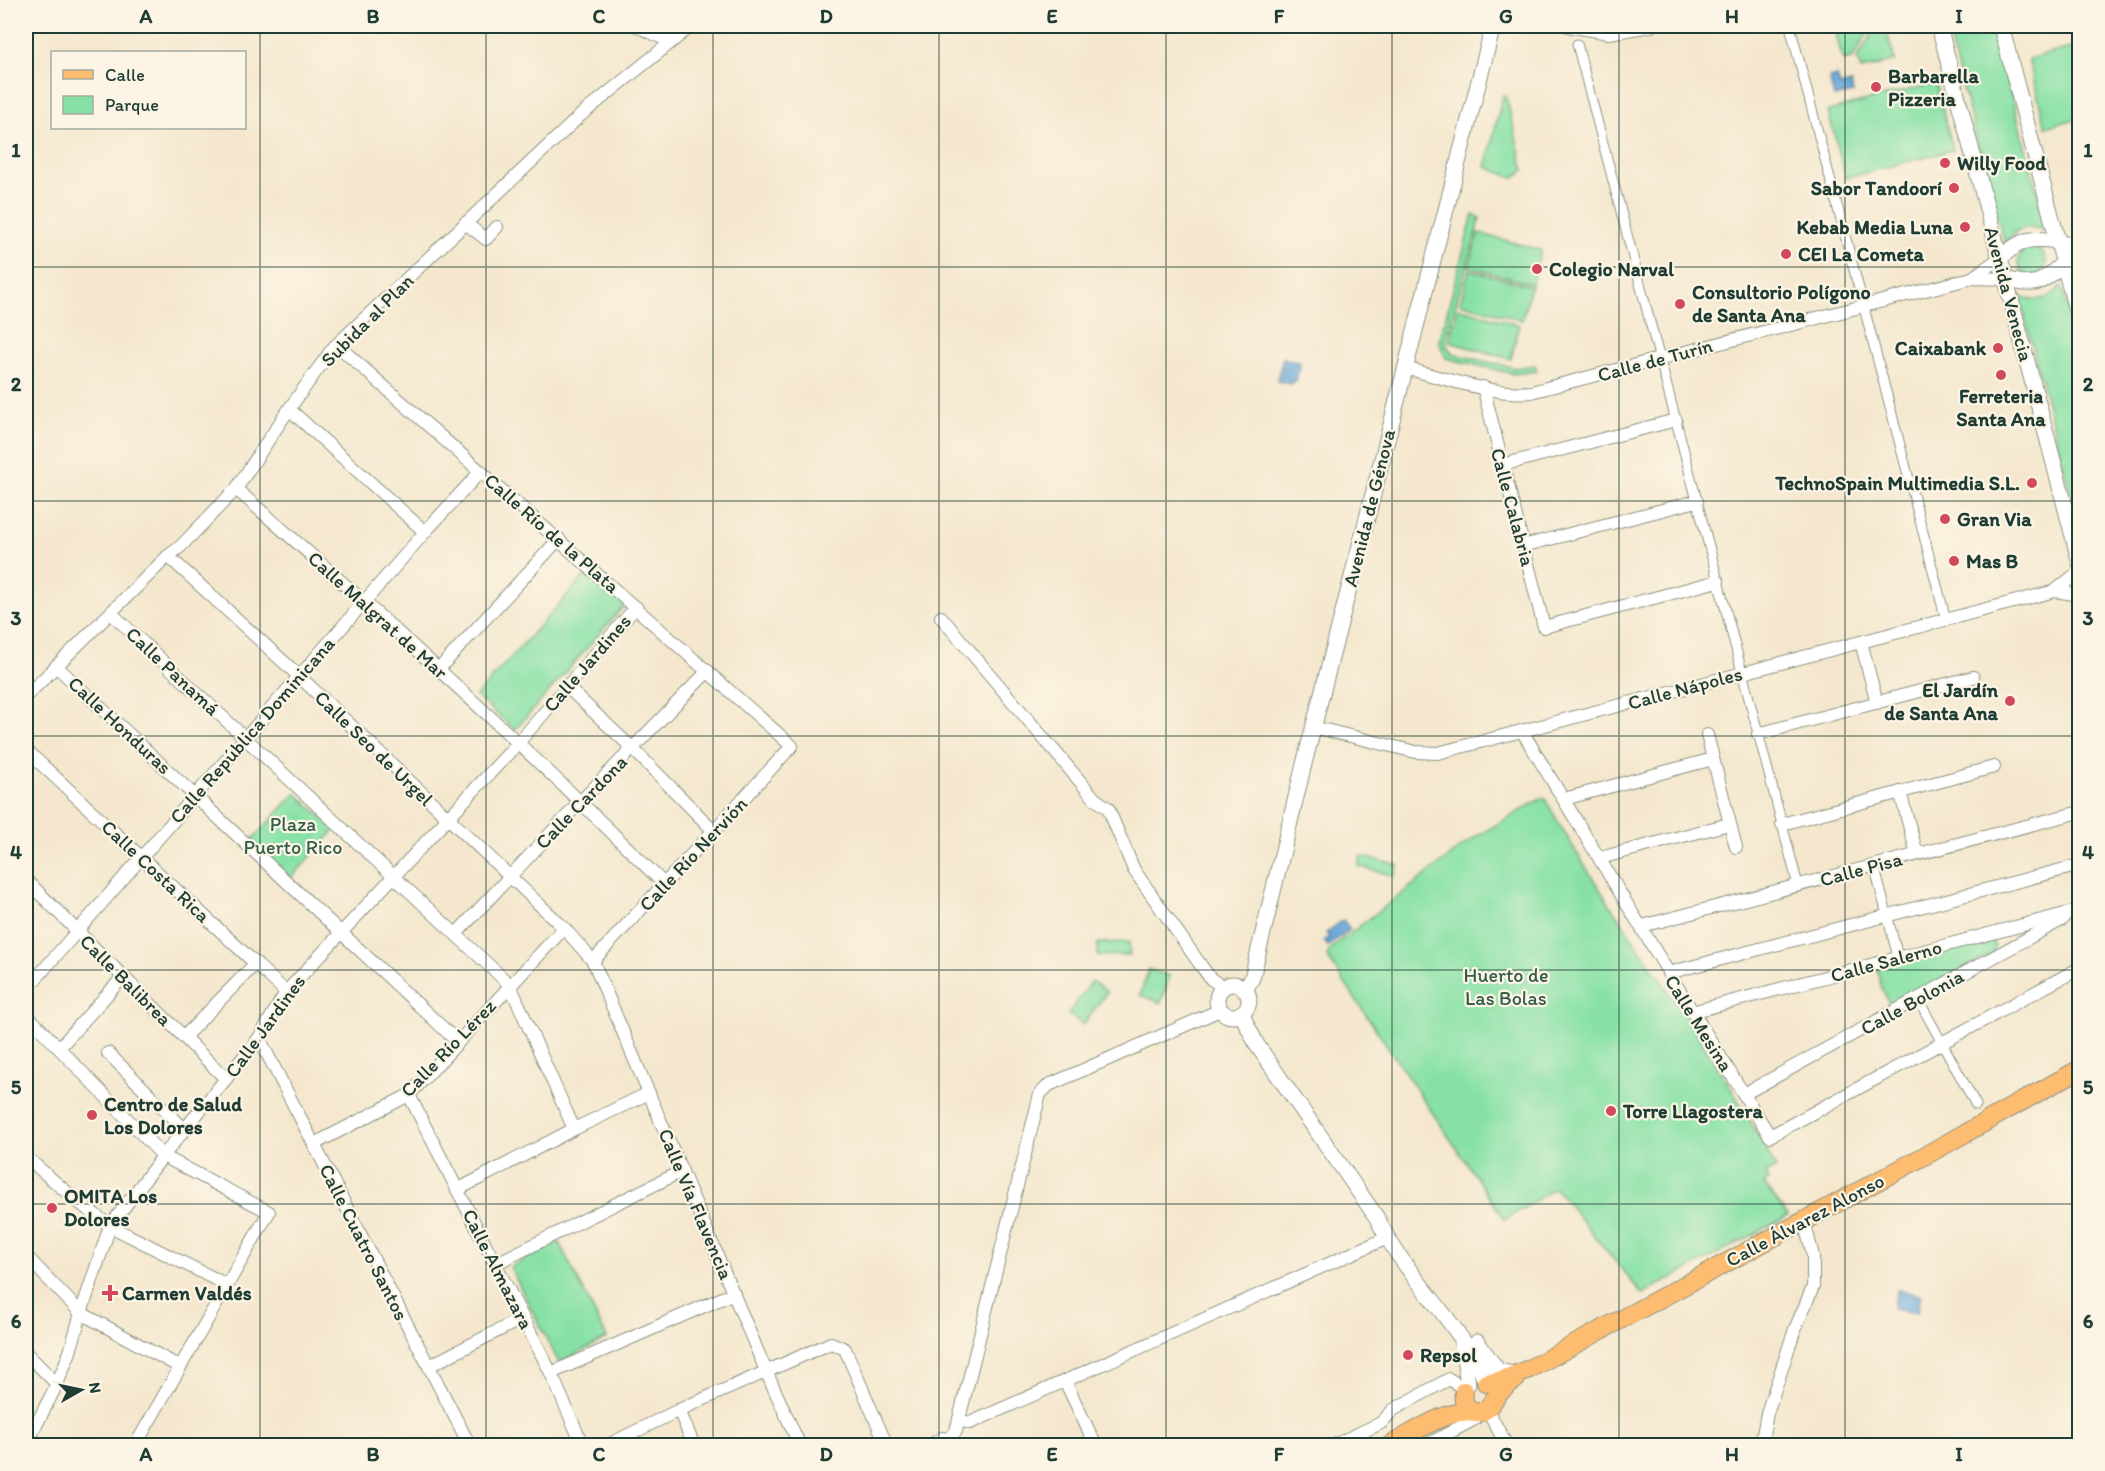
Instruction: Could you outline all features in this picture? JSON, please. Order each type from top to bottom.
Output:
[{"type":"main road","name":"Calle Álvarez Alonso","points":[[1471,1387],[1524,1371],[1804,1221],[2079,1069]]},
{"type":"main road","name":"Calle Álvarez Alonso","points":[[1489,1408],[1506,1386],[1524,1371]]},
{"type":"main road","points":[[1471,1387],[1463,1397],[1466,1405],[1489,1408]]},
{"type":"main road","points":[[1471,1387],[1493,1393],[1489,1408]]},
{"type":"main road","points":[[1433,1422],[1455,1405],[1471,1387]]},
{"type":"main road","points":[[1389,1446],[1433,1422],[1463,1411],[1489,1408]]},
{"type":"street","points":[[637,26],[671,42]]},
{"type":"street","name":"Subida al Plan","points":[[26,696],[168,556],[180,547],[236,489],[289,409],[337,345],[581,115],[691,26]]},
{"type":"street","name":"Avenida de Génova","points":[[1245,990],[1252,978],[1493,26]]},
{"type":"street","points":[[1568,26],[1609,33],[1652,26]]},
{"type":"street","points":[[1790,26],[1946,620]]},
{"type":"street","name":"Avenida Venecia","points":[[1939,26],[2079,563]]},
{"type":"street","points":[[2001,26],[2079,325]]},
{"type":"street","points":[[1576,44],[1798,885]]},
{"type":"street","points":[[465,223],[486,239],[497,227]]},
{"type":"street","points":[[2000,258],[2017,242],[2034,238],[2079,244]]},
{"type":"street","points":[[2005,279],[2028,284],[2046,280],[2063,263],[2079,254]]},
{"type":"street","name":"Calle de Turín","points":[[1972,278],[2000,258]]},
{"type":"street","name":"Calle de Turín","points":[[1405,368],[1508,393],[1531,392],[1972,278],[2005,279]]},
{"type":"street","name":"Calle Río de la Plata","points":[[337,345],[792,747]]},
{"type":"street","name":"Calle Calabria","points":[[1483,387],[1544,627],[1718,581]]},
{"type":"street","points":[[289,409],[425,532]]},
{"type":"street","points":[[1502,465],[1676,420]]},
{"type":"street","name":"Calle República Dominicana","points":[[26,990],[425,532],[481,471]]},
{"type":"street","name":"Calle Malgrat de Mar","points":[[236,489],[438,669],[581,801],[665,885]]},
{"type":"street","points":[[1523,546],[1697,501]]},
{"type":"street","points":[[438,669],[559,539]]},
{"type":"street","name":"Calle Seo de Urgel","points":[[168,556],[299,676],[510,877]]},
{"type":"street","name":"Calle Nápoles","points":[[2055,591],[2079,571]]},
{"type":"street","name":"Calle Nápoles","points":[[1314,727],[1409,751],[1430,753],[2055,591],[2079,595]]},
{"type":"street","name":"Calle Jardines","points":[[26,1445],[57,1384],[70,1352],[110,1226],[163,1156],[259,1038],[286,992],[518,743],[636,607]]},
{"type":"street","name":"Calle Panamá","points":[[111,613],[510,985]]},
{"type":"street","points":[[940,617],[1095,799],[1108,808],[1134,870],[1211,979],[1223,987],[1237,985],[1245,990],[1248,1002],[1241,1013],[1230,1016],[1220,1010],[1217,998],[1223,987]]},
{"type":"street","points":[[1861,642],[1877,703]]},
{"type":"street","name":"Calle Honduras","points":[[56,666],[458,1042]]},
{"type":"street","name":"Calle Cardona","points":[[456,934],[708,671]]},
{"type":"street","points":[[1758,734],[1973,677]]},
{"type":"street","points":[[566,686],[632,748],[714,831]]},
{"type":"street","name":"Calle Mesina","points":[[1522,731],[1642,926],[1668,974],[1770,1136],[2079,968]]},
{"type":"street","points":[[1707,735],[1736,848]]},
{"type":"street","name":"Calle Río Nervión","points":[[593,961],[792,747]]},
{"type":"street","name":"Calle Costa Rica","points":[[26,750],[286,992]]},
{"type":"street","points":[[1564,799],[1713,759]]},
{"type":"street","points":[[1782,824],[1994,767]]},
{"type":"street","points":[[1900,792],[1917,854]]},
{"type":"street","name":"Calle Pisa","points":[[1642,926],[2079,812]]},
{"type":"street","points":[[1600,858],[1730,824]]},
{"type":"street","points":[[1874,865],[1898,957]]},
{"type":"street","points":[[1668,974],[2079,865]]},
{"type":"street","name":"Calle Vía Flavencia","points":[[510,877],[564,928],[593,961],[766,1371],[800,1446]]},
{"type":"street","name":"Calle Balibrea","points":[[26,880],[226,1079]]},
{"type":"street","name":"Calle Salerno","points":[[1692,1012],[2079,910]]},
{"type":"street","name":"Calle Bolonia","points":[[1744,1094],[2079,910]]},
{"type":"street","name":"Calle Río Lérez","points":[[314,1144],[409,1095],[564,928]]},
{"type":"street","points":[[183,1037],[256,963]]},
{"type":"street","points":[[58,1048],[123,977]]},
{"type":"street","points":[[510,985],[574,1129]]},
{"type":"street","points":[[1918,999],[1976,1105]]},
{"type":"street","points":[[929,1446],[942,1438],[952,1437],[959,1420],[1040,1094],[1049,1085],[1220,1010]]},
{"type":"street","points":[[1241,1013],[1257,1046],[1377,1218],[1387,1238],[1476,1359],[1471,1387],[1449,1379],[1393,1410],[1381,1424],[1332,1446]]},
{"type":"street","points":[[26,1014],[163,1156],[268,1212],[135,1446]]},
{"type":"street","name":"Calle Cuatro Santos","points":[[259,1038],[470,1446]]},
{"type":"street","points":[[108,1053],[185,1130]]},
{"type":"street","points":[[457,1190],[649,1093]]},
{"type":"street","name":"Calle Almazara","points":[[409,1095],[551,1373],[583,1446]]},
{"type":"street","points":[[26,1157],[110,1226],[227,1285]]},
{"type":"street","points":[[495,1264],[682,1171]]},
{"type":"street","points":[[1761,1446],[1767,1413],[1795,1329],[1813,1287],[1813,1256],[1804,1221]]},
{"type":"street","points":[[959,1420],[970,1423],[1387,1238]]},
{"type":"street","points":[[26,1256],[81,1313],[180,1367]]},
{"type":"street","points":[[551,1373],[734,1293]]},
{"type":"street","points":[[1446,1316],[1471,1334],[1499,1372],[1524,1371]]},
{"type":"street","points":[[429,1366],[523,1318]]},
{"type":"street","points":[[606,1446],[679,1410],[831,1343],[845,1348],[887,1446]]},
{"type":"street","points":[[26,1353],[57,1384]]},
{"type":"street","points":[[1065,1381],[1096,1446]]},
{"type":"street","points":[[1489,1408],[1507,1446]]},
{"type":"street","name":"Calle Álvarez Alonso","points":[[1425,1446],[1473,1420],[1489,1408]]},
{"type":"street","points":[[679,1410],[694,1446]]},
{"type":"green space","points":[[1834,26],[1872,26],[1853,58],[1843,61]]},
{"type":"green space","points":[[1877,26],[1885,26],[1895,61],[1861,70],[1857,59]]},
{"type":"green space","points":[[1946,26],[1993,26],[2048,232],[2035,228],[2023,228],[2014,233],[2005,244]]},
{"type":"green space","points":[[2079,46],[2079,118],[2046,127],[2028,59]]},
{"type":"green space","points":[[1936,83],[1953,150],[1846,178],[1828,111]]},
{"type":"green space","points":[[1503,95],[1506,96],[1524,170],[1513,178],[1486,167]]},
{"type":"green space","points":[[1473,215],[1480,218],[1445,343],[1453,354],[1515,368],[1535,365],[1537,371],[1514,374],[1446,358],[1439,342]]},
{"type":"green space","points":[[1478,233],[1541,250],[1532,284],[1469,267]]},
{"type":"green space","points":[[2032,248],[2042,252],[2046,262],[2042,272],[2032,276],[2022,272],[2018,262],[2022,252]]},
{"type":"green space","points":[[1469,270],[1531,286],[1522,320],[1460,303]]},
{"type":"green space","points":[[2062,286],[2079,353],[2079,526],[2019,295],[2036,300],[2042,299]]},
{"type":"green space","points":[[1458,308],[1519,325],[1511,359],[1449,342]]},
{"type":"green space","points":[[592,568],[629,600],[515,730],[476,696]]},
{"type":"green space","name":"Plaza Puerto Rico","points":[[296,793],[335,830],[291,878],[251,841]]},
{"type":"green space","name":"Huerto de Las Bolas","points":[[1544,797],[1598,886],[1695,1031],[1747,1116],[1776,1168],[1765,1174],[1768,1181],[1764,1184],[1788,1216],[1642,1294],[1556,1189],[1505,1220],[1327,957],[1330,949],[1475,837]]},
{"type":"green space","points":[[1361,856],[1398,865],[1395,876],[1358,866]]},
{"type":"green space","points":[[1990,939],[1995,946],[1994,953],[1891,1007],[1882,989],[1877,968]]},
{"type":"green space","points":[[1129,942],[1130,955],[1098,956],[1098,943]]},
{"type":"green space","points":[[1149,969],[1170,976],[1161,1003],[1140,995]]},
{"type":"green space","points":[[1092,981],[1107,992],[1083,1025],[1068,1014]]},
{"type":"green space","points":[[559,1242],[607,1338],[559,1363],[510,1267]]},
{"type":"water","points":[[1837,76],[1840,86],[1851,83],[1853,93],[1834,97],[1829,78]]},
{"type":"water","points":[[1283,358],[1300,362],[1296,381],[1292,381],[1291,384],[1277,381]]},
{"type":"water","points":[[1343,920],[1350,929],[1328,946],[1324,941],[1329,937],[1326,933]]},
{"type":"water","points":[[1897,1290],[1921,1295],[1917,1313],[1893,1309]]},
{"type":"place","name":"Barbarella Pizzeria","points":[[1876,87]]},
{"type":"place","name":"Willy Food","points":[[1945,163]]},
{"type":"place","name":"Sabor Tandoorí","points":[[1954,188]]},
{"type":"place","name":"Kebab Media Luna","points":[[1965,227]]},
{"type":"place","name":"CEI La Cometa","points":[[1786,254]]},
{"type":"place","name":"Colegio Narval","points":[[1537,269]]},
{"type":"place","name":"Consultorio Polígono de Santa Ana","points":[[1680,304]]},
{"type":"place","name":"Caixabank","points":[[1998,348]]},
{"type":"place","name":"Ferreteria Santa Ana","points":[[2001,375]]},
{"type":"place","name":"TechnoSpain Multimedia S.L.","points":[[2032,483]]},
{"type":"place","name":"Gran Via","points":[[1945,519]]},
{"type":"place","name":"Mas B","points":[[1954,561]]},
{"type":"place","name":"El Jardín de Santa Ana","points":[[2010,701]]},
{"type":"place","name":"Torre Llagostera","points":[[1611,1111]]},
{"type":"place","name":"Centro de Salud Los Dolores","points":[[92,1115]]},
{"type":"place","name":"OMITA Los Dolores","points":[[52,1208]]},
{"type":"place","name":"Carmen Valdés","points":[[110,1293]]},
{"type":"place","name":"Repsol","points":[[1408,1355]]}]
